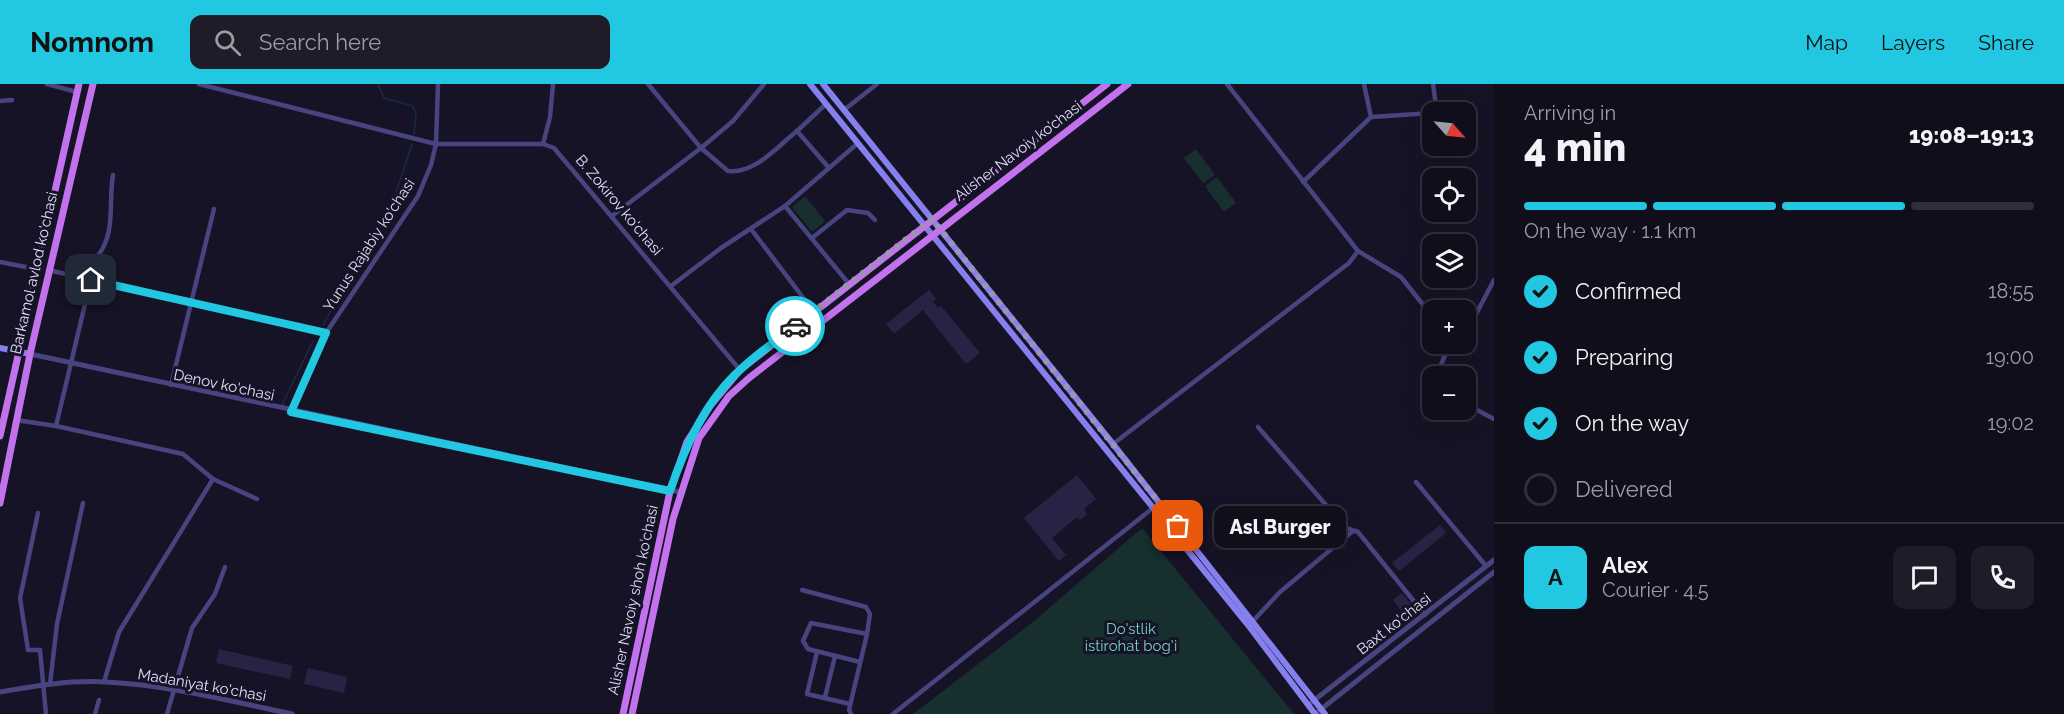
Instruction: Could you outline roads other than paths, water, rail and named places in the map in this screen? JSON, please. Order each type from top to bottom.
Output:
[{"type":"main road","name":"Barkamol avlod ko'chasi","points":[[0,503],[48,270],[93,84]]},
{"type":"main road","points":[[810,84],[1153,508],[1315,714]]},
{"type":"main road","points":[[823,84],[1113,444],[1323,712]]},
{"type":"main road","name":"Alisher Navoiy ko’chasi","points":[[670,491],[687,442],[710,406],[740,369],[1107,84]]},
{"type":"main road","name":"Alisher Navoiy ko’chasi","points":[[680,492],[699,438],[729,396],[940,227],[1128,84]]},
{"type":"main road","name":"Barkamol avlod ko'chasi","points":[[0,436],[78,88]]},
{"type":"main road","points":[[1059,122],[1066,131]]},
{"type":"main road","name":"Denov ko'chasi","points":[[0,348],[30,354]]},
{"type":"main road","name":"Alisher Navoiy shoh ko'chasi","points":[[623,714],[670,491]]},
{"type":"main road","name":"Alisher Navoiy shoh ko'chasi","points":[[632,714],[680,492]]},
{"type":"street","points":[[47,84],[78,88]]},
{"type":"street","points":[[200,84],[436,144],[543,144],[550,117],[553,84]]},
{"type":"street","name":"Yunus Rajabiy ko'chasi","points":[[291,412],[326,333],[418,196],[431,165],[436,144],[438,84]]},
{"type":"street","points":[[612,216],[733,121],[764,84]]},
{"type":"street","points":[[844,110],[877,84]]},
{"type":"street","points":[[1227,84],[1358,251],[1401,277],[1422,303]]},
{"type":"street","points":[[1364,84],[1371,117]]},
{"type":"street","points":[[1433,84],[1435,102]]},
{"type":"street","points":[[649,85],[701,148],[722,168],[736,172],[760,161],[826,104]]},
{"type":"street","points":[[0,101],[12,100]]},
{"type":"street","points":[[1303,182],[1371,117],[1422,114]]},
{"type":"street","points":[[797,131],[829,168]]},
{"type":"street","points":[[671,286],[721,248],[785,206],[858,143]]},
{"type":"street","name":"B. Zokirov ko'chasi","points":[[543,144],[560,153],[740,369]]},
{"type":"street","points":[[56,426],[73,364],[96,258],[104,248],[113,209],[109,198],[113,175]]},
{"type":"street","points":[[785,206],[849,284]]},
{"type":"street","points":[[171,385],[214,209]]},
{"type":"street","points":[[812,238],[847,210],[868,213],[875,220]]},
{"type":"street","points":[[752,229],[814,312]]},
{"type":"street","points":[[1113,444],[1349,263],[1358,251]]},
{"type":"street","points":[[0,262],[36,269]]},
{"type":"street","points":[[48,270],[326,333]]},
{"type":"street","points":[[1476,314],[1494,280]]},
{"type":"street","name":"Denov ko'chasi","points":[[30,354],[291,412],[680,492]]},
{"type":"street","points":[[1476,409],[1494,419]]},
{"type":"street","points":[[16,420],[56,426],[183,454],[213,479],[257,499]]},
{"type":"street","points":[[1258,427],[1346,528],[1358,532],[1425,615]]},
{"type":"street","points":[[104,681],[119,632],[213,479]]},
{"type":"street","points":[[1416,482],[1486,566]]},
{"type":"street","points":[[46,714],[47,684],[57,624],[83,503]]},
{"type":"street","points":[[894,714],[1153,508]]},
{"type":"street","points":[[38,513],[20,598],[28,650],[40,650],[47,684]]},
{"type":"street","points":[[1253,621],[1280,592],[1353,531]]},
{"type":"street","name":"Baxt ko'chasi","points":[[1308,705],[1494,560]]},
{"type":"street","points":[[167,714],[192,628],[215,594],[225,567]]},
{"type":"street","name":"Baxt ko'chasi","points":[[1315,714],[1323,712],[1494,572]]},
{"type":"street","points":[[802,590],[866,607],[870,614],[850,705],[851,714]]},
{"type":"street","points":[[1436,606],[1442,614]]},
{"type":"street","points":[[860,662],[808,649],[803,641],[804,634],[811,622],[867,634]]},
{"type":"street","points":[[817,652],[807,694],[850,705]]},
{"type":"street","points":[[825,697],[835,656]]},
{"type":"street","name":"Madaniyat ko'chasi","points":[[0,692],[47,684],[104,681],[174,689],[292,714]]},
{"type":"street","points":[[95,714],[99,700]]},
{"type":"waterway","points":[[378,84],[384,98],[413,106],[416,114],[414,135]]},
{"type":"waterway","points":[[323,325],[395,196],[412,144]]},
{"type":"waterway","points":[[282,405],[313,341]]},
{"type":"place","name":"Asl Burger","points":[[1178,526]]},
{"type":"park label","name":"Do'stlik istirohat bog'i","points":[[1131,638]]}]
